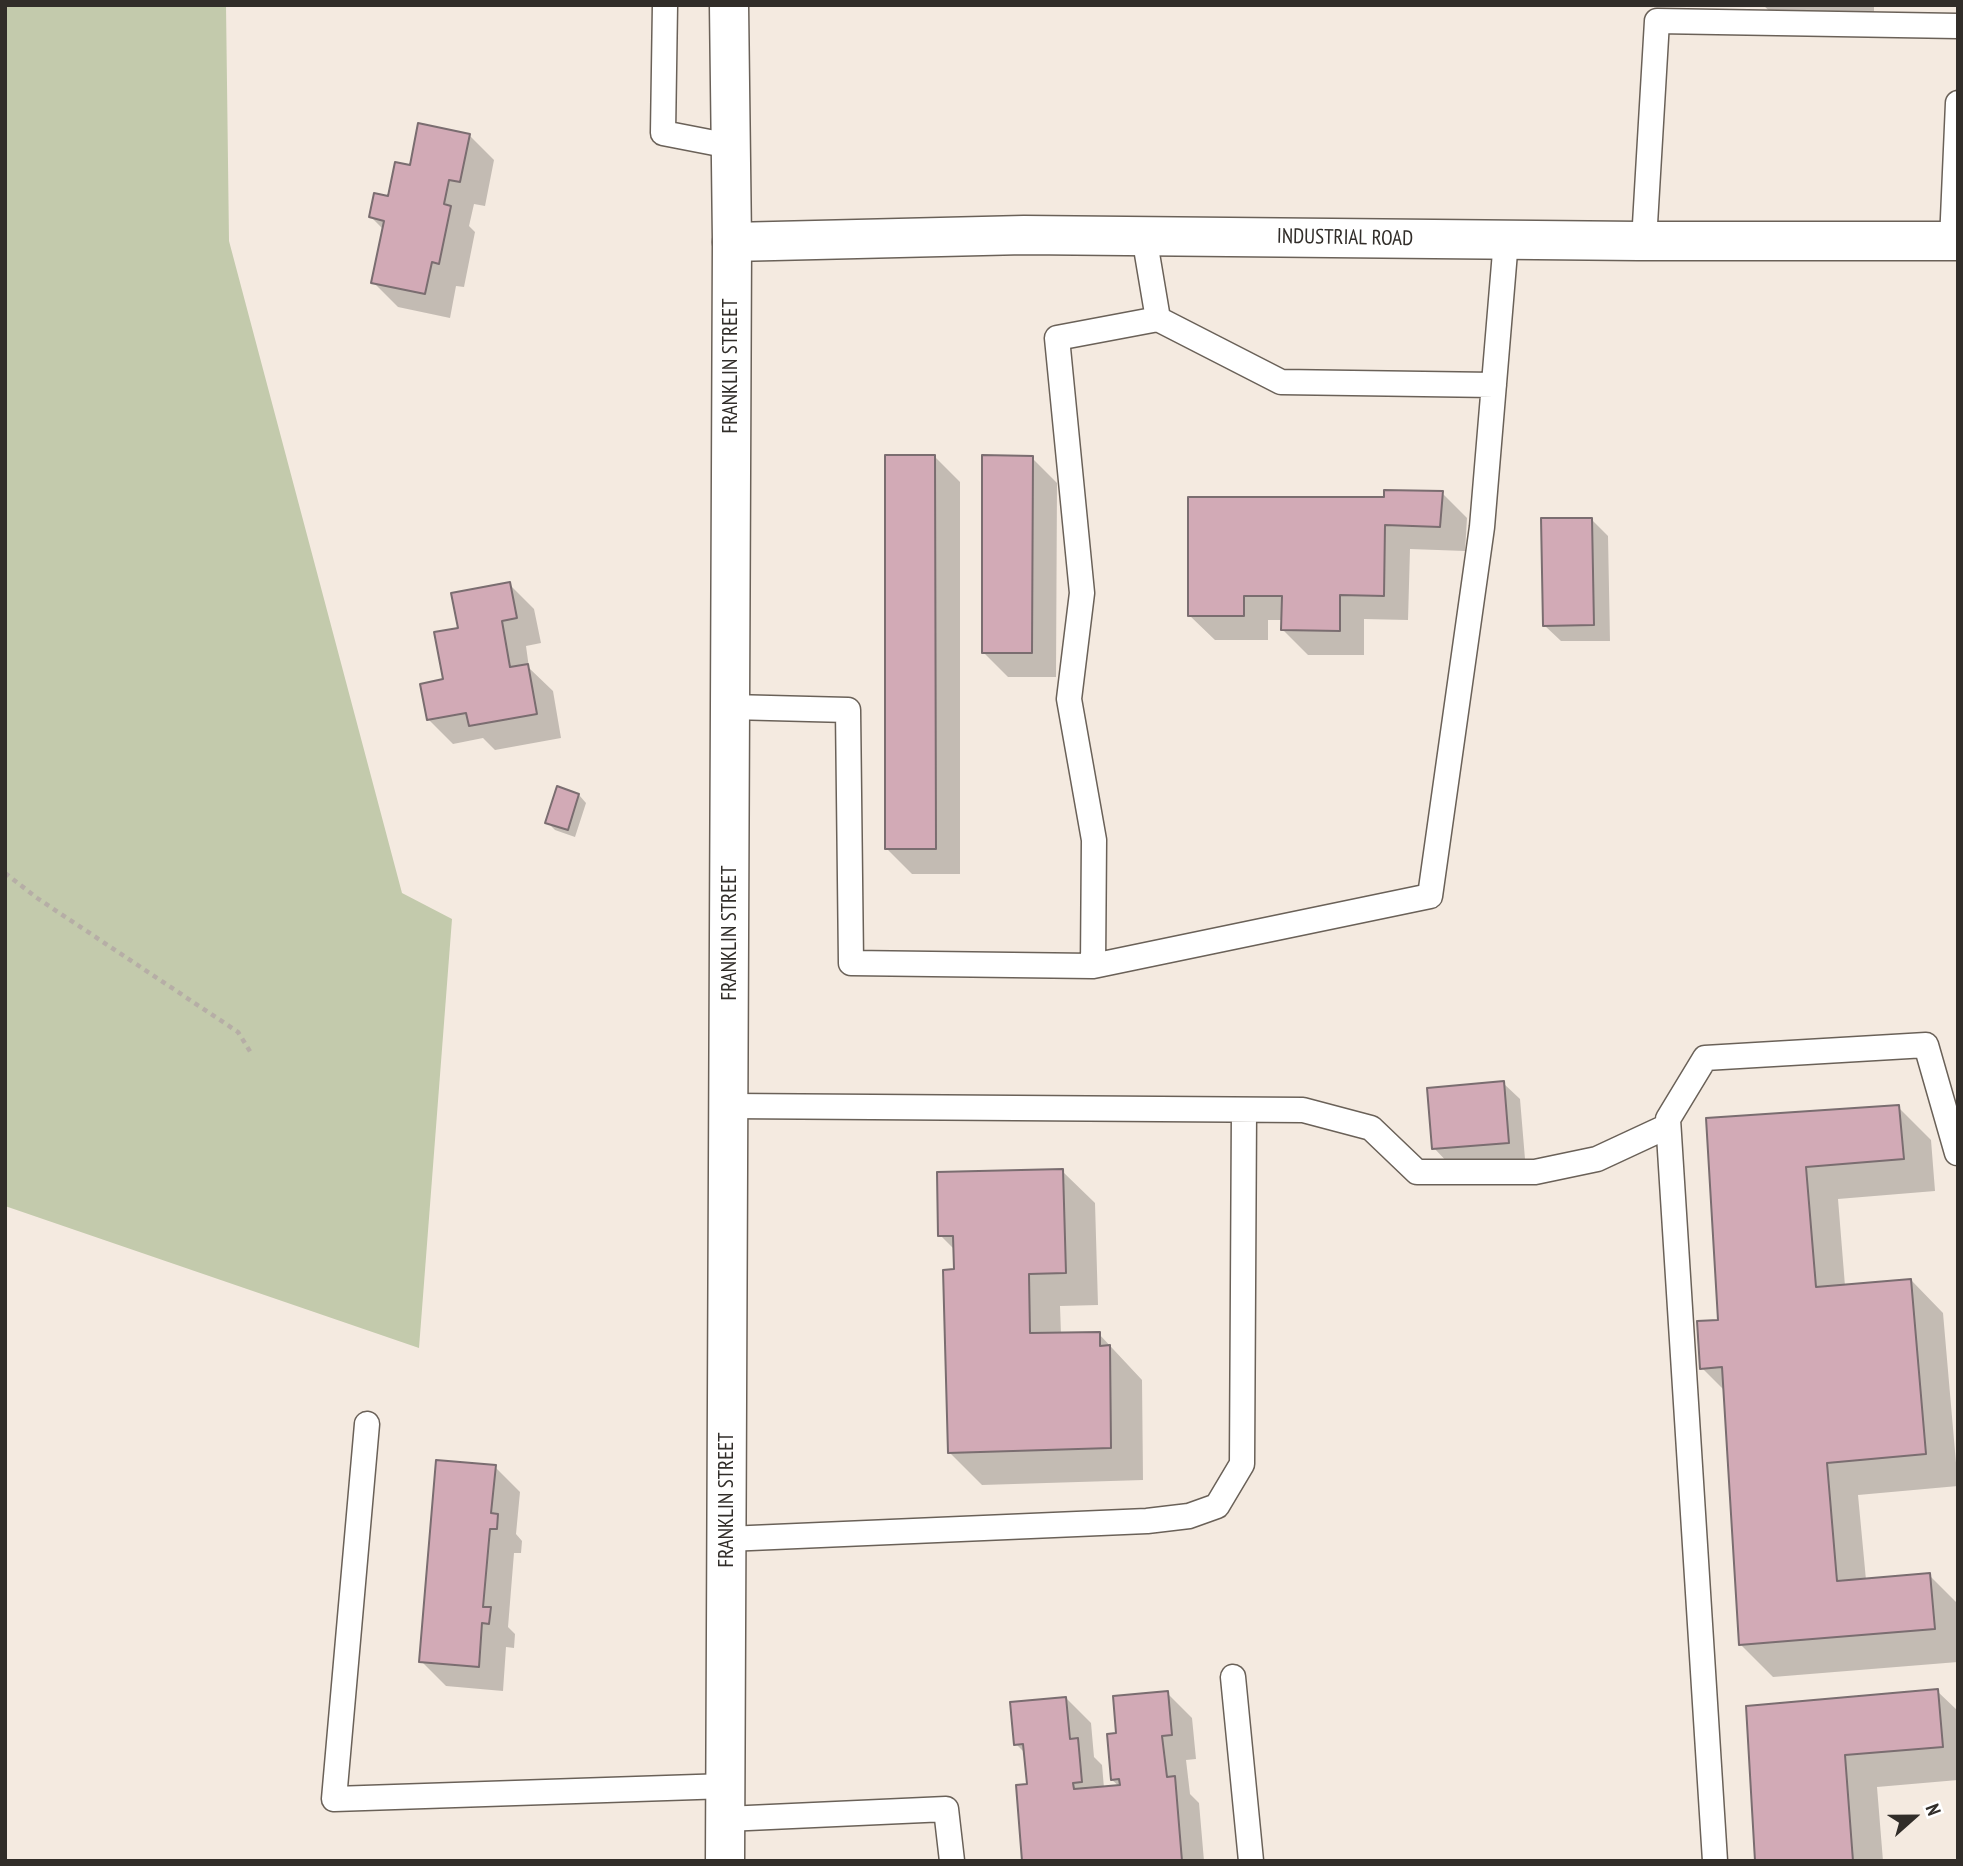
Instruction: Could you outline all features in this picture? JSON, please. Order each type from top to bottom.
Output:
[{"type":"main road","name":"FRANKLIN STREET","points":[[725,1861],[732,242],[729,5]]},
{"type":"main road","name":"INDUSTRIAL ROAD","points":[[732,242],[1024,235],[1955,241]]},
{"type":"lane","points":[[665,5],[663,133],[730,146]]},
{"type":"lane","points":[[1644,240],[1657,13],[1958,26]]},
{"type":"lane","points":[[1955,241],[1958,103]]},
{"type":"lane","points":[[1143,236],[1158,319]]},
{"type":"lane","points":[[731,706],[848,710],[851,963],[1093,966],[1430,896],[1482,527],[1506,240]]},
{"type":"lane","points":[[1093,966],[1094,840],[1069,699],[1082,593],[1058,338],[1158,319],[1281,382],[1493,385]]},
{"type":"lane","points":[[1715,1861],[1668,1119],[1705,1058],[1926,1045],[1957,1153],[1958,1166]]},
{"type":"lane","points":[[729,1106],[1303,1110],[1371,1128],[1417,1172],[1535,1172],[1597,1159],[1668,1126]]},
{"type":"lane","points":[[727,1539],[1147,1521],[1189,1516],[1217,1506],[1242,1464],[1244,1110]]},
{"type":"lane","points":[[367,1424],[334,1799],[726,1802],[946,1809],[952,1861]]},
{"type":"lane","points":[[1233,1677],[1251,1861]]},
{"type":"path","points":[[5,873],[37,898],[238,1032],[251,1053]]},
{"type":"green space","points":[[5,5],[226,5],[229,241],[402,893],[452,919],[419,1348],[5,1206]]},
{"type":"building","points":[[418,123],[470,134],[460,182],[449,180],[444,204],[451,206],[439,264],[432,262],[425,294],[371,283],[384,221],[369,217],[374,193],[388,196],[395,162],[410,165]]},
{"type":"building","points":[[885,455],[935,455],[936,849],[885,849]]},
{"type":"building","points":[[982,455],[1033,456],[1032,653],[982,653]]},
{"type":"building","points":[[1384,490],[1443,491],[1440,527],[1385,525],[1384,596],[1340,595],[1340,631],[1281,630],[1282,596],[1244,596],[1244,616],[1188,616],[1188,497],[1384,497]]},
{"type":"building","points":[[1541,518],[1592,518],[1594,625],[1543,626]]},
{"type":"building","points":[[510,582],[517,618],[502,621],[510,667],[528,664],[537,714],[469,726],[466,713],[427,720],[420,684],[443,679],[434,632],[458,628],[451,593]]},
{"type":"building","points":[[557,786],[579,794],[568,830],[545,823]]},
{"type":"building","points":[[1504,1081],[1509,1143],[1432,1149],[1427,1088]]},
{"type":"building","points":[[1899,1105],[1904,1159],[1806,1167],[1816,1287],[1911,1279],[1926,1454],[1827,1463],[1837,1581],[1930,1573],[1935,1629],[1739,1645],[1722,1367],[1700,1369],[1697,1321],[1718,1320],[1706,1118]]},
{"type":"building","points":[[1063,1169],[1066,1273],[1029,1274],[1030,1333],[1100,1332],[1100,1346],[1110,1345],[1111,1448],[948,1453],[943,1270],[954,1269],[953,1236],[938,1236],[937,1172]]},
{"type":"building","points":[[436,1460],[496,1465],[491,1513],[498,1514],[497,1529],[490,1529],[483,1607],[491,1607],[489,1624],[482,1623],[479,1667],[419,1662]]},
{"type":"building","points":[[1938,1689],[1943,1747],[1845,1755],[1853,1861],[1755,1861],[1746,1706]]},
{"type":"building","points":[[1168,1691],[1172,1735],[1162,1736],[1167,1777],[1175,1776],[1182,1861],[1022,1861],[1016,1785],[1027,1784],[1023,1744],[1014,1745],[1010,1702],[1066,1697],[1070,1739],[1078,1738],[1082,1782],[1073,1783],[1074,1789],[1120,1785],[1119,1779],[1111,1780],[1107,1734],[1116,1733],[1113,1696]]}]
